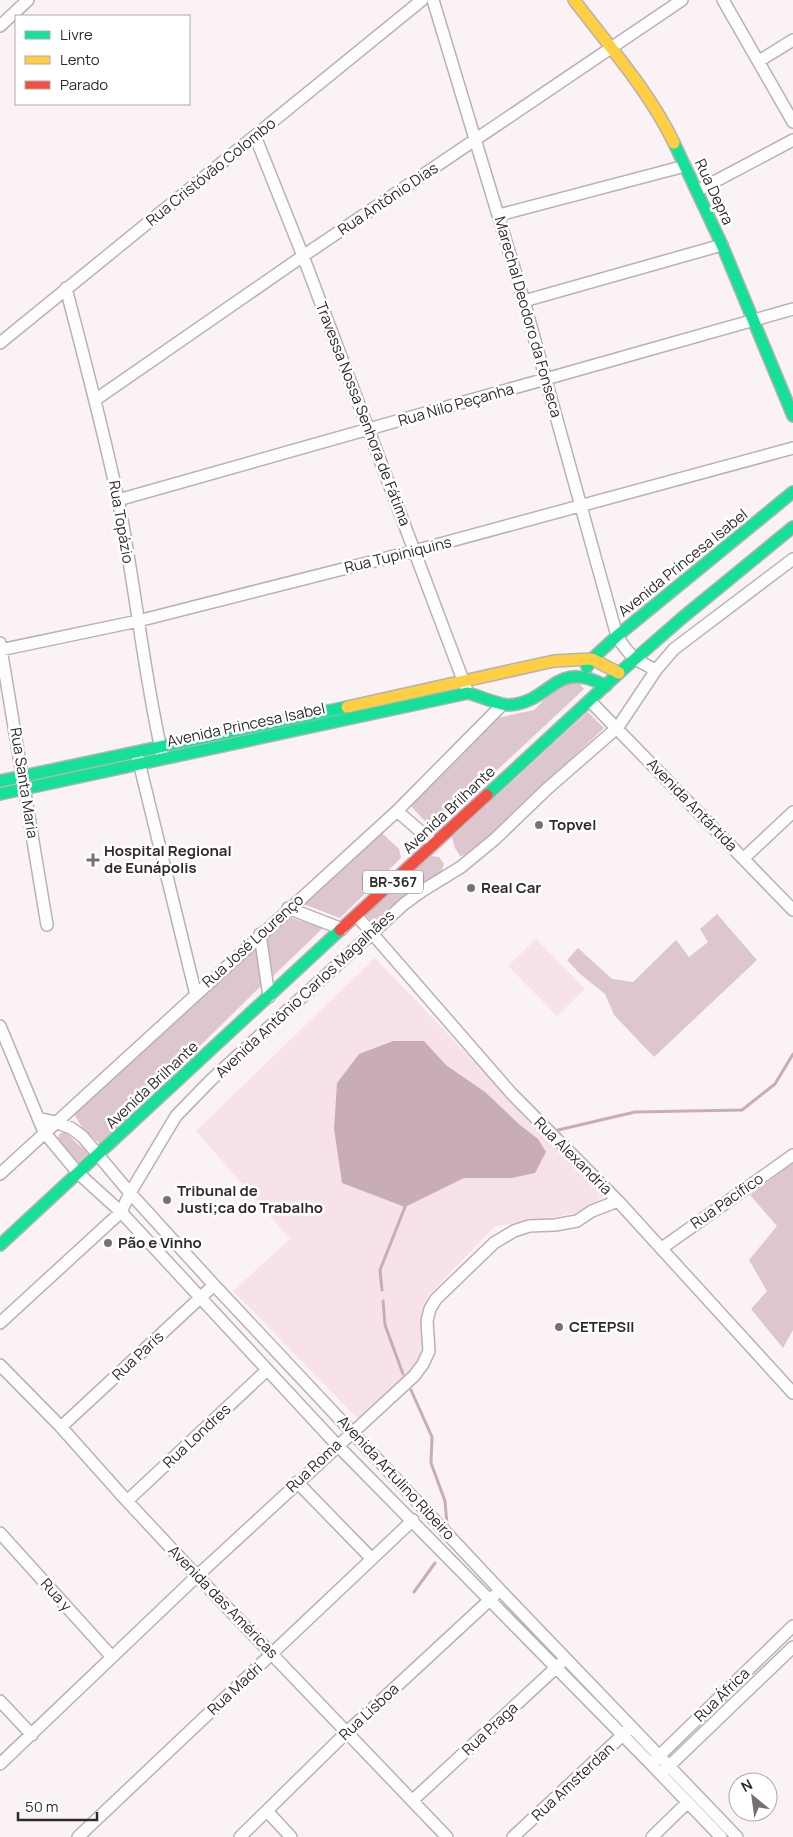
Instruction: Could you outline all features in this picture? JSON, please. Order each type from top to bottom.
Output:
[{"type":"main road","name":"Rua Depra","points":[[578,2],[656,112],[685,166],[722,245],[793,416]]},
{"type":"main road","name":"Avenida Princesa Isabel","points":[[582,676],[592,659],[618,636],[793,492]]},
{"type":"main road","name":"Avenida Brilhante","points":[[0,1245],[619,673],[793,527]]},
{"type":"main road","points":[[532,697],[529,676],[554,661],[592,659],[619,673]]},
{"type":"main road","name":"Avenida Princesa Isabel","points":[[0,794],[400,709],[466,687],[497,674],[529,676]]},
{"type":"main road","points":[[497,674],[495,683],[501,702],[516,704],[570,676],[596,679],[606,686]]},
{"type":"main road","name":"Avenida Princesa Isabel","points":[[0,781],[396,697],[466,687],[501,702]]},
{"type":"main road","points":[[396,697],[400,709]]},
{"type":"street","points":[[0,26],[28,0]]},
{"type":"street","name":"Rua Cristóvão Colombo","points":[[0,343],[422,0]]},
{"type":"street","name":"Marechal Deodoro da Fonseca","points":[[433,0],[499,215],[618,636],[626,651],[635,660]]},
{"type":"street","name":"Rua Antônio Dias","points":[[95,400],[303,256],[682,0]]},
{"type":"street","points":[[723,0],[793,122]]},
{"type":"street","points":[[759,61],[793,40]]},
{"type":"street","name":"Travessa Nossa Senhora de Fátima","points":[[255,136],[303,256],[466,687]]},
{"type":"street","points":[[697,191],[793,140]]},
{"type":"street","points":[[499,215],[685,166]]},
{"type":"street","points":[[524,301],[722,245]]},
{"type":"street","name":"Rua Topázio","points":[[66,288],[118,500],[138,621],[164,758]]},
{"type":"street","name":"Rua Nilo Peçanha","points":[[118,500],[793,309]]},
{"type":"street","name":"Rua Tupiniquins","points":[[1,647],[138,621],[581,507],[793,448]]},
{"type":"street","name":"Avenida Antônio Carlos Magalhães","points":[[121,1212],[130,1192],[176,1116],[211,1080],[410,899],[461,867],[495,839],[548,788],[618,727],[656,670],[674,649],[793,559]]},
{"type":"street","name":"Rua Santa Maria","points":[[1,647],[47,925]]},
{"type":"street","points":[[635,660],[656,670]]},
{"type":"street","name":"Avenida Antártida","points":[[590,700],[793,910]]},
{"type":"street","name":"Rua José Lourenço","points":[[0,1174],[396,811],[501,702]]},
{"type":"street","points":[[136,751],[195,991],[199,990]]},
{"type":"street","points":[[396,811],[434,843]]},
{"type":"street","points":[[744,858],[793,812]]},
{"type":"street","points":[[288,908],[342,929]]},
{"type":"street","name":"Rua Alexandria","points":[[357,916],[510,1093],[618,1201],[793,1393]]},
{"type":"street","points":[[260,934],[269,997]]},
{"type":"street","name":"Avenida Artulino Ribeiro","points":[[0,1026],[44,1132],[78,1173],[121,1212],[338,1445],[662,1774],[721,1837]]},
{"type":"street","name":"Avenida Artulino Ribeiro","points":[[38,1118],[71,1128],[83,1137],[214,1285],[500,1590],[670,1765],[737,1837]]},
{"type":"street","name":"Rua Pacífico","points":[[662,1248],[793,1155]]},
{"type":"street","name":"Rua Roma","points":[[0,1764],[297,1482],[414,1376],[429,1352],[427,1321],[430,1309],[436,1299],[494,1243],[514,1231],[528,1226],[555,1226],[577,1222],[592,1211],[618,1201]]},
{"type":"street","points":[[0,1323],[121,1212]]},
{"type":"street","name":"Rua Paris","points":[[61,1427],[214,1285]]},
{"type":"street","name":"Avenida das Américas","points":[[0,1365],[61,1427],[197,1576],[413,1800],[446,1837]]},
{"type":"street","name":"Rua Londres","points":[[127,1501],[267,1370]]},
{"type":"street","points":[[297,1482],[372,1558]]},
{"type":"street","name":"Rua Madri","points":[[78,1837],[413,1520]]},
{"type":"street","name":"Rua y","points":[[0,1533],[112,1656]]},
{"type":"street","name":"Rua Lisboa","points":[[240,1837],[347,1732],[500,1590]]},
{"type":"street","name":"Rua África","points":[[651,1764],[793,1626]]},
{"type":"street","name":"Rua África","points":[[662,1774],[793,1647]]},
{"type":"street","name":"Rua Praga","points":[[413,1800],[566,1658]]},
{"type":"street","points":[[0,1701],[32,1735]]},
{"type":"street","name":"Rua Amsterdan","points":[[513,1837],[633,1727]]},
{"type":"street","points":[[652,1837],[688,1802]]},
{"type":"street","points":[[267,1811],[291,1837]]},
{"type":"shaded area","points":[[572,681],[580,684],[584,689],[433,830],[411,806],[497,718],[534,710],[552,692]]},
{"type":"shaded area","points":[[588,712],[604,728],[469,855],[460,856],[455,848],[452,837]]},
{"type":"shaded area","points":[[382,833],[399,849],[401,858],[340,918],[303,904]]},
{"type":"shaded area","points":[[431,856],[439,857],[444,864],[441,873],[405,895],[373,923],[366,915]]},
{"type":"shaded area","points":[[717,914],[757,960],[654,1057],[614,1015],[605,994],[579,973],[567,960],[578,948],[612,979],[633,982],[676,940],[689,957],[708,942],[700,929]]},
{"type":"shaded area","points":[[289,917],[323,928],[271,978],[265,938]]},
{"type":"shaded area","points":[[536,939],[585,989],[557,1016],[508,966]]},
{"type":"shaded area","points":[[258,945],[263,984],[100,1144],[83,1129],[74,1114]]},
{"type":"shaded area","points":[[375,958],[604,1197],[579,1212],[495,1226],[429,1295],[418,1372],[359,1420],[233,1291],[290,1239],[196,1131]]},
{"type":"shaded area","points":[[393,1041],[424,1041],[446,1065],[485,1092],[538,1139],[546,1152],[535,1173],[512,1178],[464,1178],[405,1207],[342,1183],[334,1129],[337,1083],[359,1054]]},
{"type":"shaded area","points":[[65,1132],[88,1153],[78,1163],[58,1139],[59,1134]]},
{"type":"shaded area","points":[[793,1163],[793,1330],[783,1348],[751,1309],[767,1291],[749,1260],[777,1226],[750,1195]]},
{"type":"waterway","points":[[558,1130],[635,1112],[742,1110],[775,1084],[793,1054]]},
{"type":"waterway","points":[[382,1290],[380,1270],[405,1207]]},
{"type":"waterway","points":[[383,1301],[385,1325],[403,1374]]},
{"type":"waterway","points":[[411,1390],[432,1437],[431,1463],[445,1501],[447,1525]]},
{"type":"waterway","points":[[414,1592],[435,1563]]},
{"type":"traffic: fast","points":[[674,143],[722,245],[793,416]]},
{"type":"traffic: fast","points":[[587,667],[592,659],[617,636],[793,492]]},
{"type":"traffic: fast","points":[[487,795],[619,673],[682,618],[793,527]]},
{"type":"traffic: fast","points":[[0,794],[468,693],[509,705],[524,702],[535,697],[564,679],[575,677],[589,679],[606,686]]},
{"type":"traffic: fast","points":[[0,781],[347,707]]},
{"type":"traffic: fast","points":[[0,1245],[340,930]]},
{"type":"traffic: slow","points":[[574,0],[641,87],[674,143]]},
{"type":"traffic: slow","points":[[347,707],[554,661],[592,659],[619,673]]},
{"type":"traffic: jam","points":[[340,930],[487,795]]},
{"type":"place","name":"Topvel","points":[[539,825]]},
{"type":"place","name":"Hospital Regional de Eunápolis","points":[[93,860]]},
{"type":"place","name":"Real Car","points":[[471,888]]},
{"type":"place","name":"Tribunal de Justi;ca do Trabalho","points":[[167,1200]]},
{"type":"place","name":"Pão e Vinho","points":[[108,1243]]},
{"type":"place","name":"CETEPSII","points":[[559,1327]]}]
